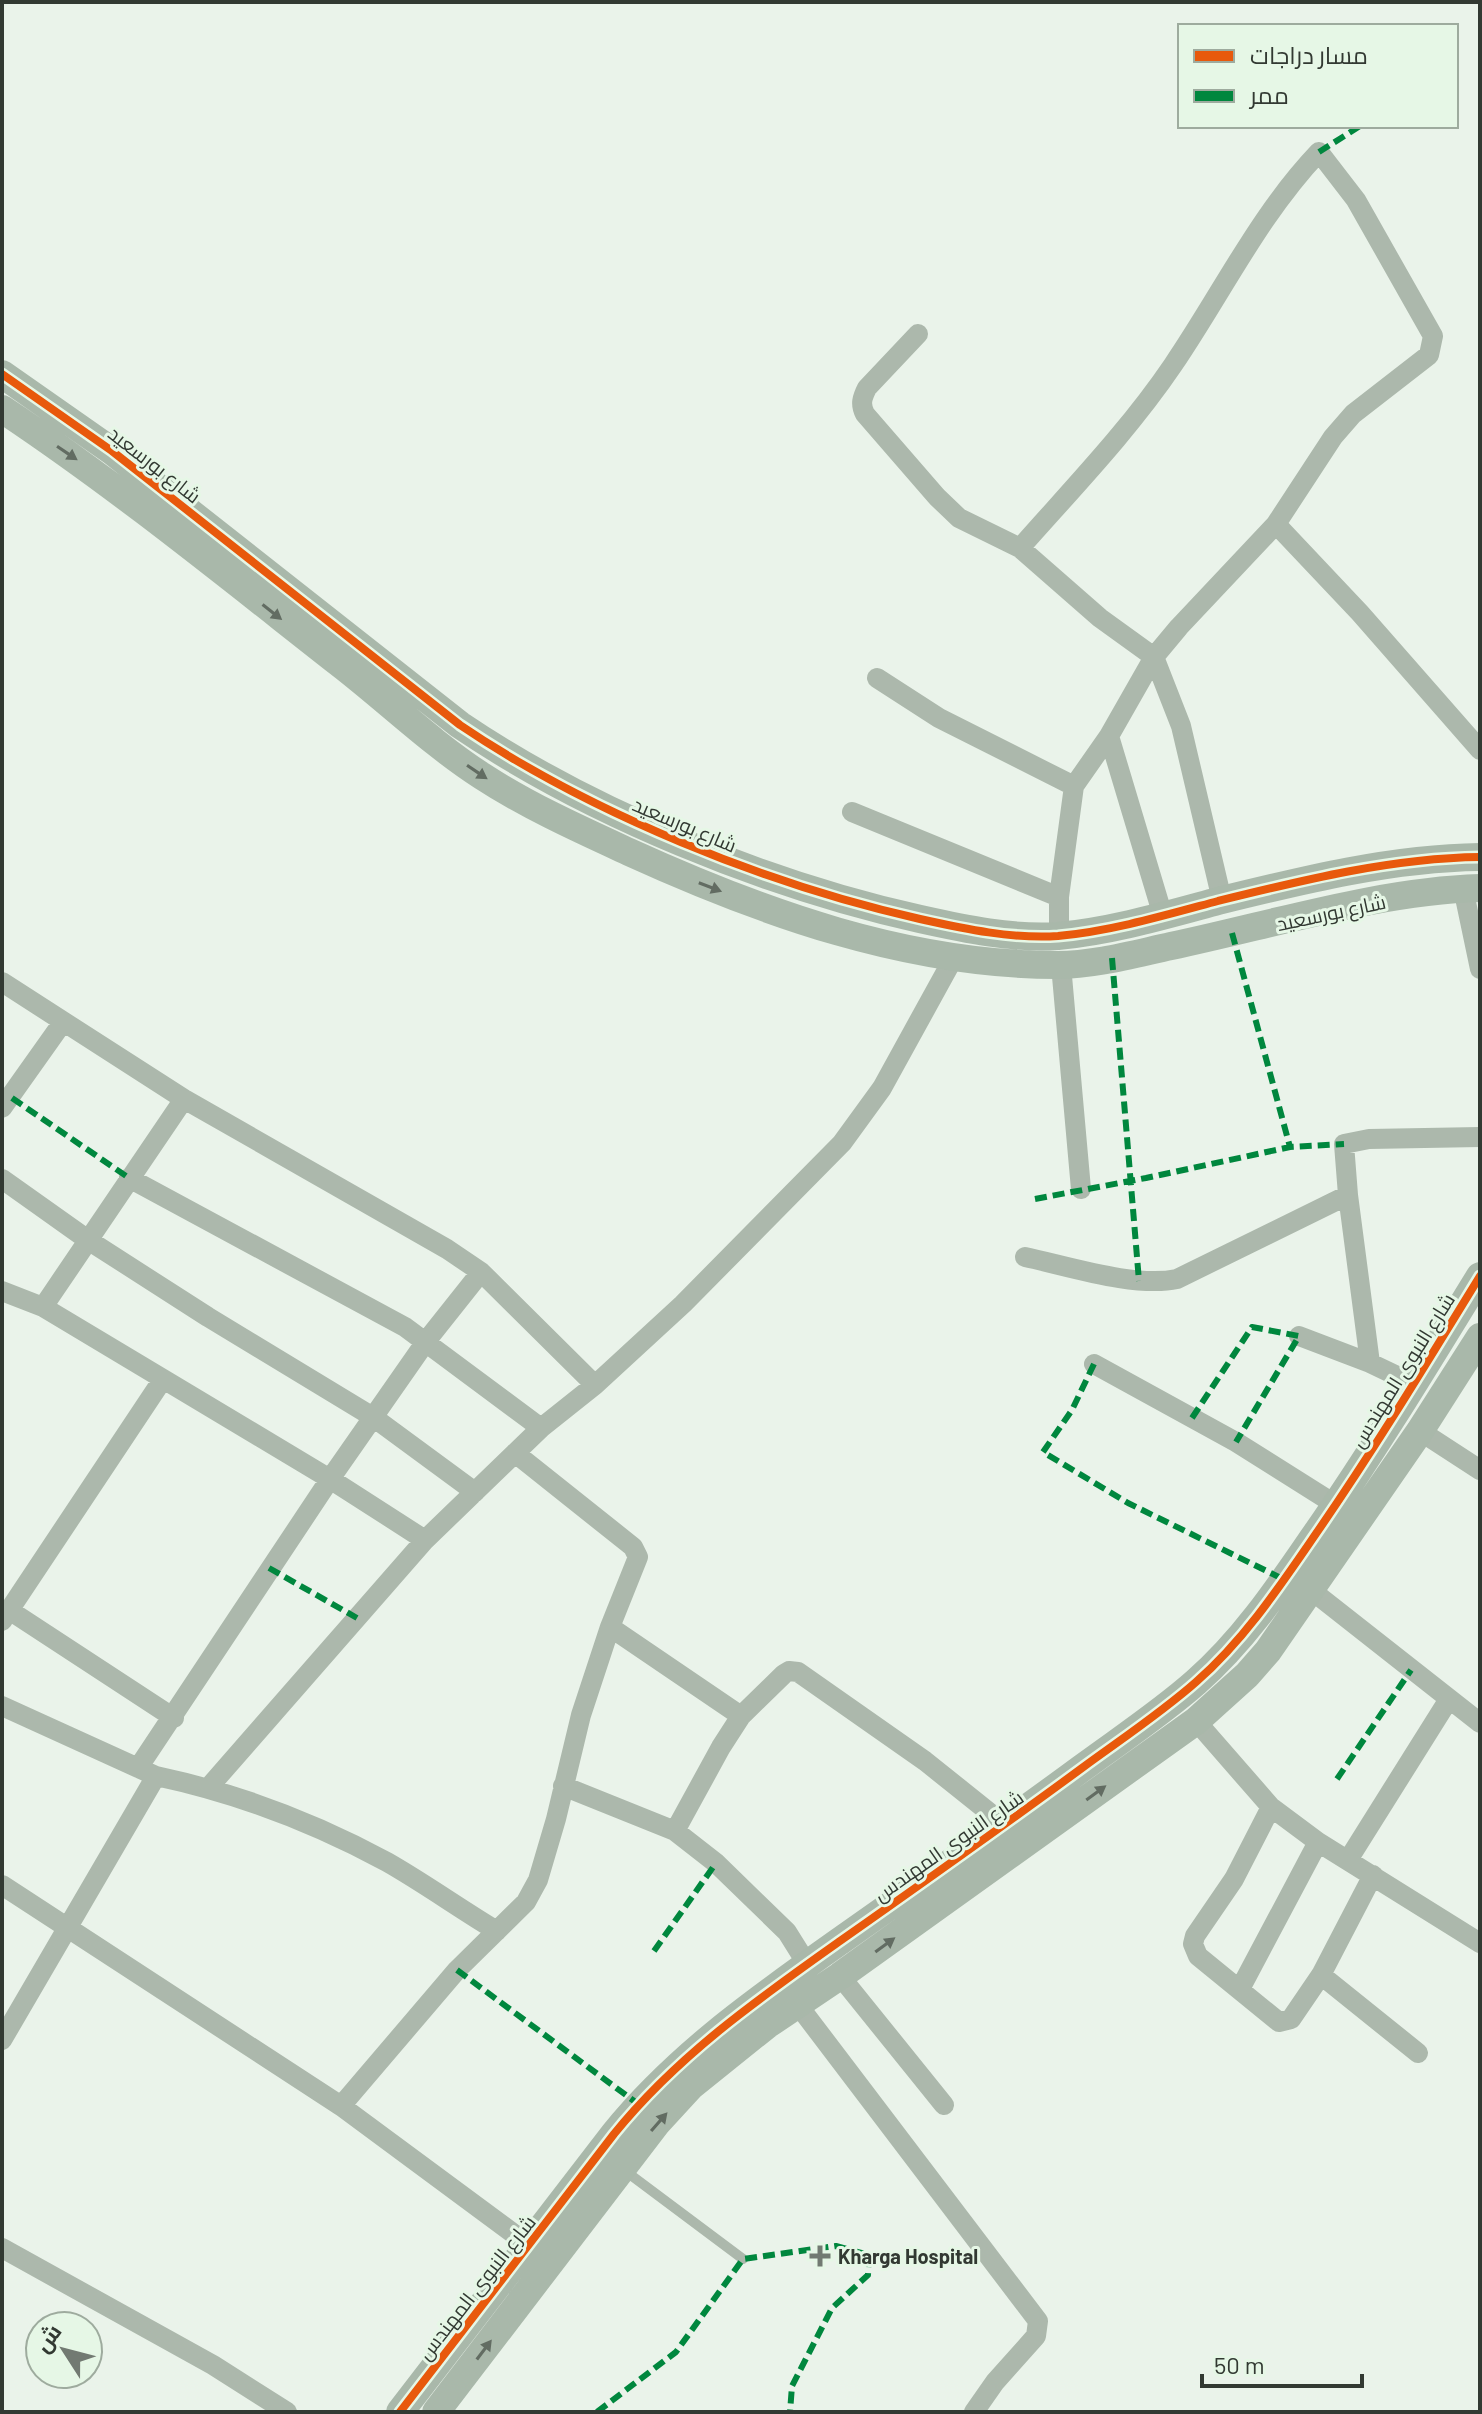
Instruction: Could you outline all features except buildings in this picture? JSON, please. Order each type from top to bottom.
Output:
[{"type":"street","points":[[1020,548],[1131,420],[1172,367],[1265,219],[1290,183],[1319,152],[1356,200],[1387,251],[1433,336],[1433,345],[1429,355],[1353,414],[1333,437],[1276,524],[1154,657],[1109,736],[1074,786],[1059,897],[1059,936]]},
{"type":"street","points":[[918,334],[867,388],[861,407],[937,497],[959,518],[1020,548],[1100,618],[1154,657],[1181,726],[1222,900]]},
{"type":"street","name":"شارع بورسعيد","points":[[2,374],[112,451],[460,725],[497,750],[606,808],[701,849],[805,887],[878,909],[967,930],[1020,936],[1059,936],[1399,864],[1480,857]]},
{"type":"street","name":"شارع بورسعيد","points":[[2,409],[95,472],[480,775],[522,800],[688,879],[798,919],[868,940],[953,959],[1061,965],[1127,955],[1349,906],[1472,888]]},
{"type":"street","points":[[1276,524],[1360,613],[1480,750]]},
{"type":"street","points":[[877,678],[939,718],[1074,786]]},
{"type":"street","points":[[1109,736],[1163,916]]},
{"type":"street","points":[[852,812],[1059,897]]},
{"type":"street","points":[[1472,888],[1480,969]]},
{"type":"street","points":[[868,940],[878,909]]},
{"type":"street","points":[[209,1787],[425,1540],[541,1428],[595,1385],[694,1294],[842,1143],[882,1088],[953,959]]},
{"type":"street","points":[[1061,965],[1081,1189]]},
{"type":"street","points":[[2,982],[184,1099],[447,1249],[481,1272],[595,1385]]},
{"type":"street","points":[[2,1108],[63,1022]]},
{"type":"street","points":[[43,1307],[184,1099]]},
{"type":"street","points":[[1370,1363],[1344,1144],[1369,1139],[1480,1137]]},
{"type":"street","points":[[129,1178],[427,1340],[541,1428]]},
{"type":"street","points":[[2,1179],[88,1240],[208,1317],[373,1417],[475,1492]]},
{"type":"street","points":[[1025,1257],[1139,1281],[1162,1282],[1177,1279],[1348,1195]]},
{"type":"street","points":[[2,2040],[67,1927],[174,1718],[269,1568],[330,1479],[427,1340],[481,1272]]},
{"type":"street","name":"شارع النبوى المهندس","points":[[400,2412],[638,2104],[674,2068],[712,2035],[807,1964],[1005,1825],[1168,1705],[1220,1660],[1253,1622],[1336,1505],[1480,1276]]},
{"type":"street","points":[[2,1291],[43,1307],[330,1479],[425,1540]]},
{"type":"street","points":[[1299,1336],[1370,1363],[1414,1384]]},
{"type":"street","points":[[436,2412],[657,2123],[691,2086],[738,2047],[1196,1721],[1247,1675],[1311,1590],[1480,1337]]},
{"type":"street","points":[[1094,1364],[1236,1442],[1336,1505]]},
{"type":"street","points":[[163,1379],[6,1615],[174,1718]]},
{"type":"street","points":[[1420,1431],[1478,1463]]},
{"type":"street","points":[[341,2106],[457,1970],[526,1902],[538,1880],[581,1715],[610,1627],[638,1557],[636,1549],[515,1453]]},
{"type":"street","points":[[1311,1590],[1480,1723]]},
{"type":"street","points":[[610,1627],[741,1716]]},
{"type":"street","points":[[675,1831],[741,1716],[789,1671],[798,1672],[902,1744],[1005,1825]]},
{"type":"street","points":[[1348,1860],[1449,1699]]},
{"type":"street","points":[[2,1706],[147,1772],[209,1787],[358,1847],[497,1931]]},
{"type":"street","points":[[1196,1721],[1271,1807],[1318,1842],[1480,1943]]},
{"type":"street","points":[[563,1786],[675,1831],[716,1863],[787,1932],[807,1964]]},
{"type":"street","points":[[1271,1807],[1234,1879],[1195,1936],[1193,1944],[1198,1956],[1282,2023],[1291,2019],[1321,1975],[1373,1875]]},
{"type":"street","points":[[1240,1989],[1318,1842]]},
{"type":"street","points":[[2,1885],[341,2106],[529,2245]]},
{"type":"street","points":[[1321,1975],[1418,2053]]},
{"type":"street","points":[[840,1976],[944,2105]]},
{"type":"street","points":[[798,2005],[1038,2321],[1036,2336],[995,2382],[974,2412]]},
{"type":"street","points":[[2,2248],[213,2365],[287,2412]]},
{"type":"lane","points":[[622,2169],[743,2259]]},
{"type":"marked path","points":[[1319,152],[1357,128]]},
{"type":"marked path","points":[[1232,933],[1290,1147]]},
{"type":"marked path","points":[[1112,958],[1139,1281]]},
{"type":"marked path","points":[[12,1098],[129,1178]]},
{"type":"marked path","points":[[1035,1199],[1290,1147],[1344,1144]]},
{"type":"marked path","points":[[1192,1418],[1252,1327],[1299,1336],[1236,1442]]},
{"type":"marked path","points":[[1094,1364],[1072,1410],[1043,1452],[1128,1503],[1285,1580]]},
{"type":"marked path","points":[[269,1568],[357,1618]]},
{"type":"marked path","points":[[1337,1779],[1411,1670]]},
{"type":"marked path","points":[[654,1951],[716,1863]]},
{"type":"marked path","points":[[457,1970],[638,2104]]},
{"type":"marked path","points":[[597,2412],[676,2352],[743,2259],[836,2246],[869,2255],[868,2275],[832,2308],[792,2386],[790,2412]]},
{"type":"cycle path","points":[[2,374],[112,451],[460,725],[565,788],[622,816],[741,866],[802,887],[920,919],[1006,935],[1041,937],[1119,926],[1315,878],[1414,861],[1480,857]]},
{"type":"cycle path","points":[[400,2412],[614,2134],[664,2079],[720,2030],[779,1985],[1155,1715],[1213,1666],[1273,1595],[1335,1506],[1480,1276]]},
{"type":"place","name":"Kharga Hospital","points":[[820,2256]]}]
